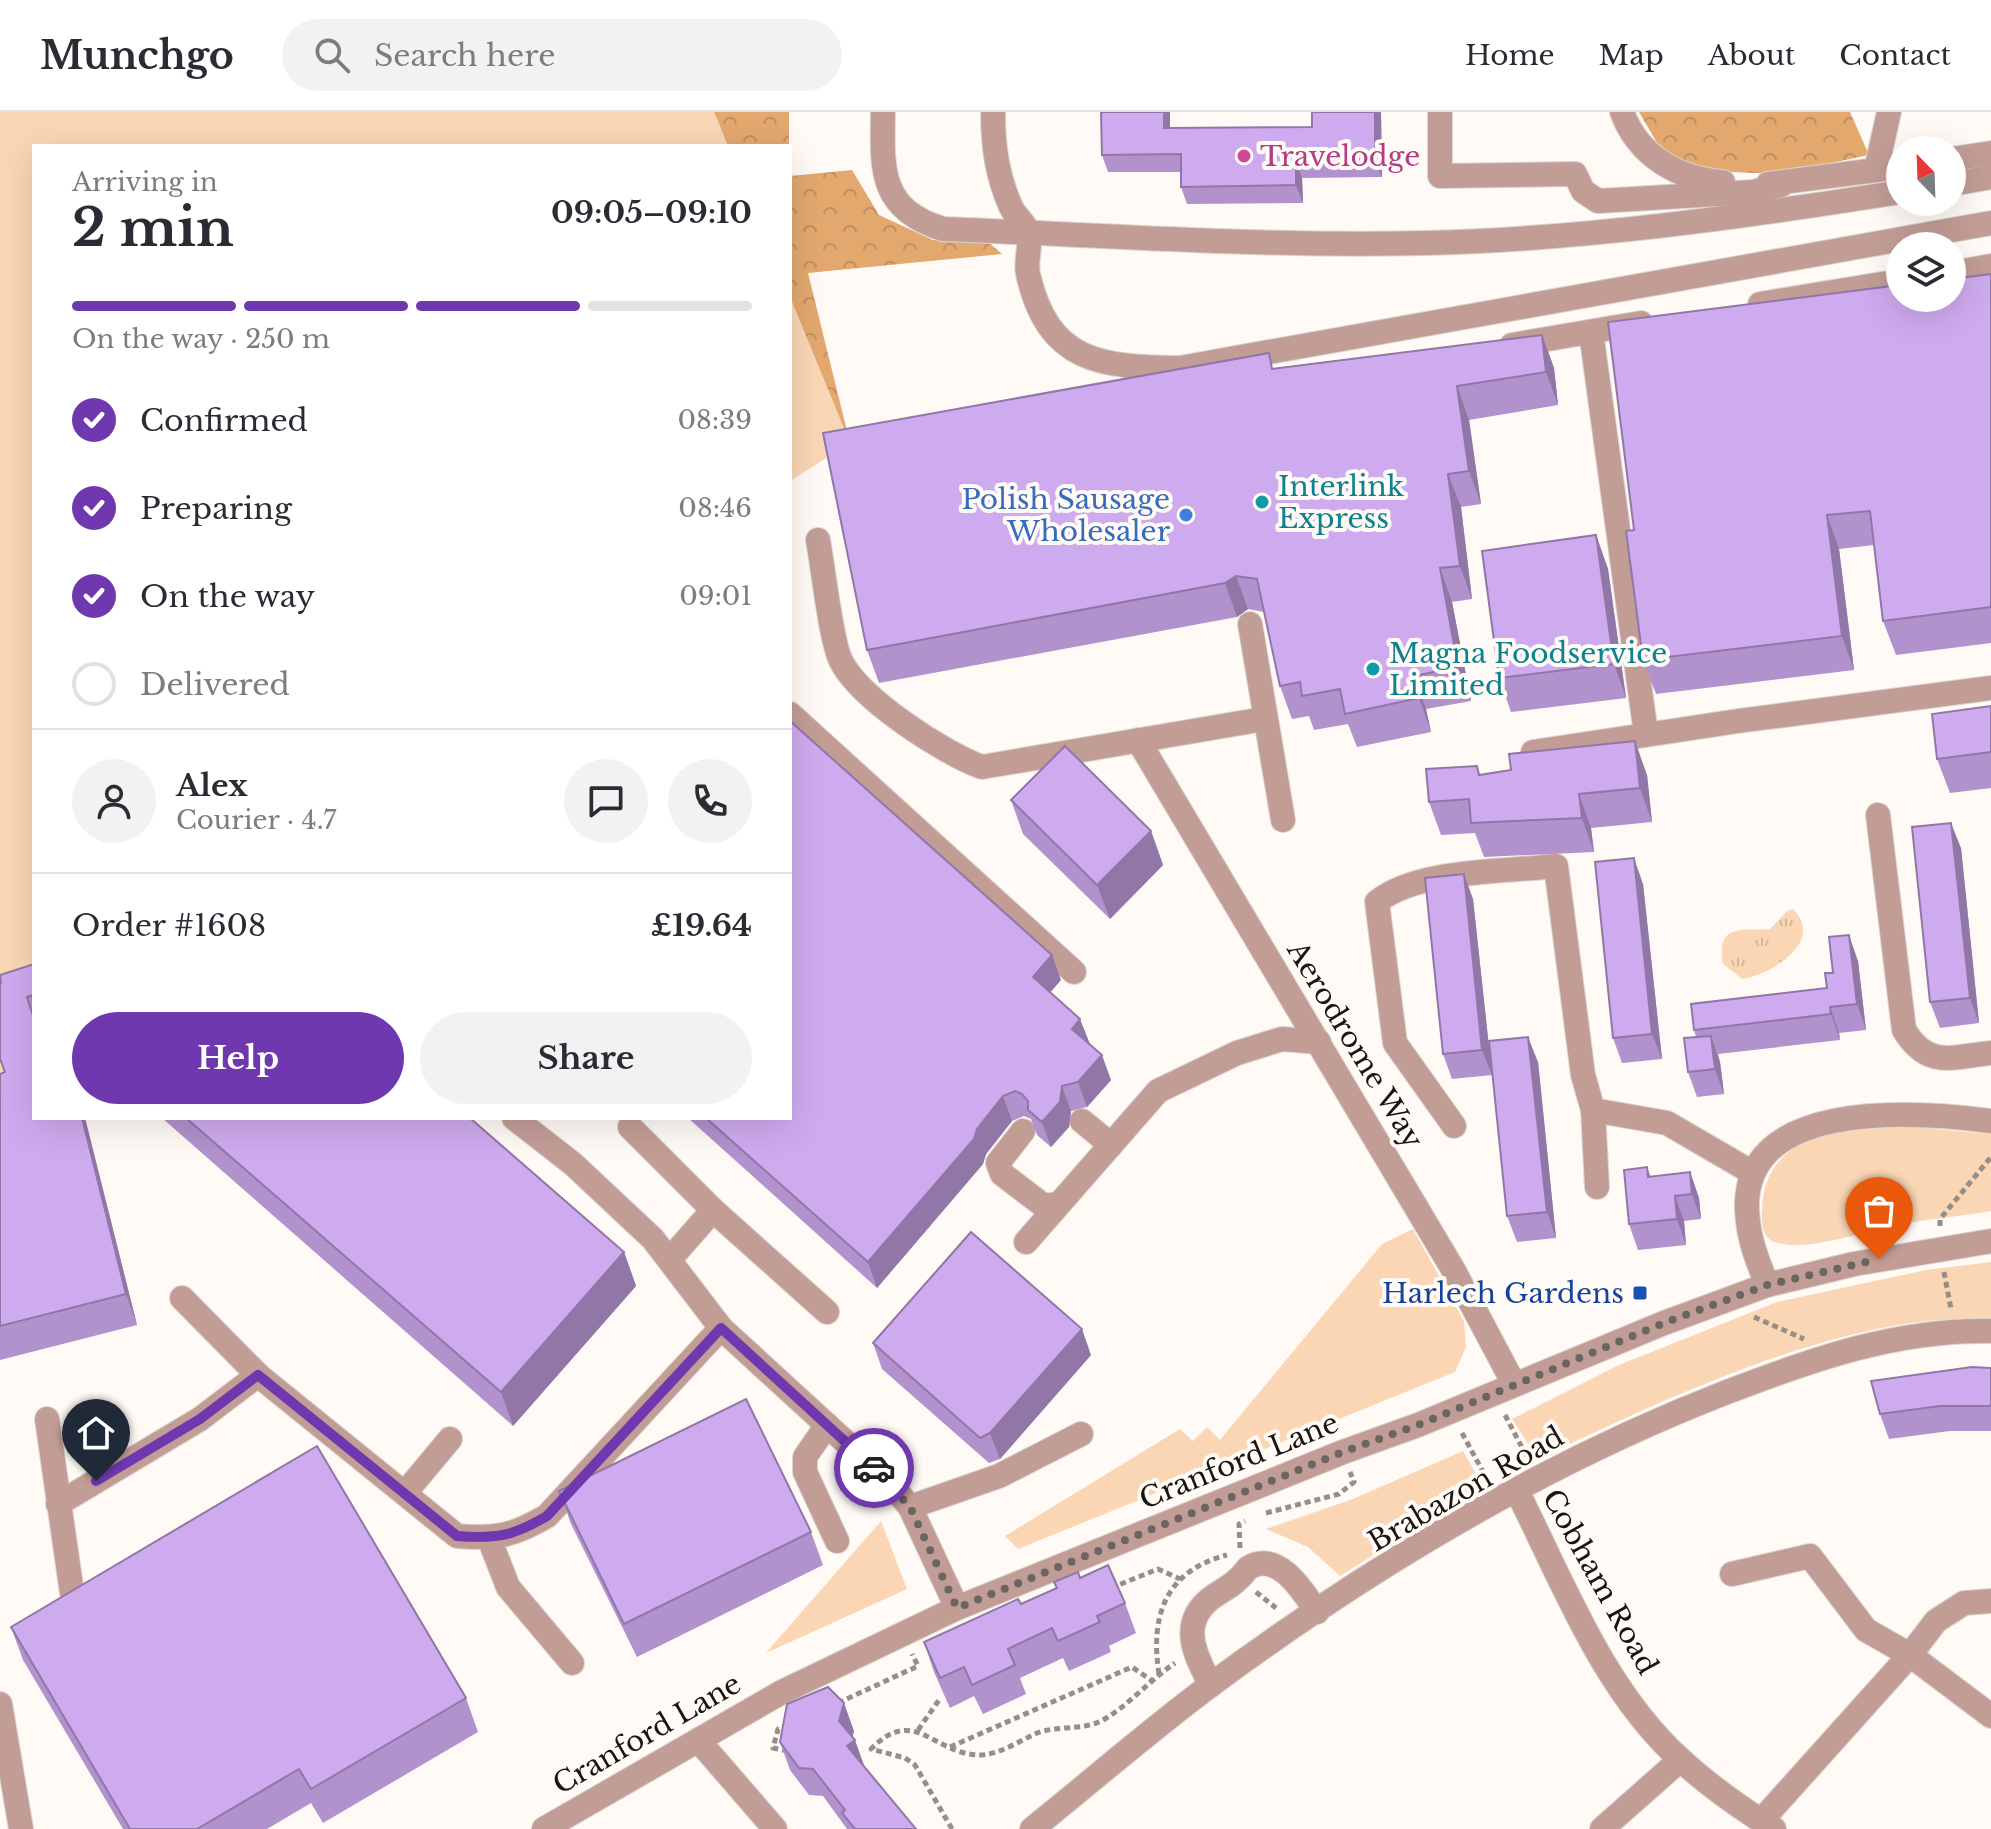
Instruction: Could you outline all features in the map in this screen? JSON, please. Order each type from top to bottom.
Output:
[{"type":"street","points":[[883,112],[882,163],[889,188],[900,207],[917,221],[943,229],[1338,243],[1427,243],[1561,235],[1760,214],[1886,194]]},
{"type":"street","points":[[993,112],[995,163],[1013,212],[1028,232],[1027,269],[1035,301],[1051,333],[1081,355],[1128,368],[1180,368],[1991,223]]},
{"type":"street","points":[[1440,112],[1440,176],[1575,174],[1583,191],[1598,201],[1753,192],[1886,168]]},
{"type":"street","points":[[1622,112],[1628,129],[1659,163],[1696,180],[1781,185]]},
{"type":"street","points":[[1889,112],[1889,136]]},
{"type":"street","points":[[1966,157],[1991,153]]},
{"type":"street","points":[[1966,181],[1991,177]]},
{"type":"street","points":[[1966,270],[1991,266]]},
{"type":"street","points":[[1730,309],[1886,283]]},
{"type":"street","points":[[1481,349],[1668,319]]},
{"type":"street","points":[[1591,332],[1646,734]]},
{"type":"street","points":[[818,540],[840,661],[865,689],[908,726],[956,757],[982,767],[1264,719]]},
{"type":"street","points":[[1250,624],[1283,820]]},
{"type":"street","points":[[1533,752],[1991,688]]},
{"type":"street","points":[[792,716],[1074,972]]},
{"type":"street","name":"Aerodrome Way","points":[[1138,740],[1454,1271],[1504,1388]]},
{"type":"street","points":[[1878,815],[1904,1030],[1916,1050],[1933,1059],[1991,1053]]},
{"type":"street","points":[[1454,1126],[1395,1043],[1377,902],[1392,890],[1415,882],[1556,866],[1583,1075],[1593,1110],[1597,1187]]},
{"type":"street","points":[[1026,1242],[1158,1091],[1237,1053],[1282,1039],[1319,1042]]},
{"type":"street","points":[[1593,1110],[1667,1123],[1753,1173]]},
{"type":"street","points":[[1767,1285],[1747,1218],[1753,1173],[1765,1154],[1784,1138],[1829,1120],[1885,1115],[1954,1116],[1991,1121]]},
{"type":"street","points":[[517,1120],[573,1164],[671,1258],[695,1298],[721,1328],[887,1480],[910,1507],[957,1608]]},
{"type":"street","points":[[1082,1121],[1111,1145]]},
{"type":"street","points":[[630,1127],[713,1210],[827,1312]]},
{"type":"street","points":[[1023,1131],[998,1163],[1002,1174],[1044,1206],[1059,1204]]},
{"type":"street","points":[[671,1258],[713,1210]]},
{"type":"street","name":"Cranford Lane","points":[[544,1829],[782,1692],[957,1608],[1767,1285],[1869,1261],[1991,1241]]},
{"type":"street","points":[[182,1298],[258,1375],[457,1536],[489,1538],[518,1533],[547,1516],[721,1328]]},
{"type":"street","name":"Brabazon Road","points":[[1032,1829],[1211,1685],[1317,1612],[1518,1490],[1658,1418],[1834,1352],[1954,1330],[1991,1331]]},
{"type":"street","points":[[58,1504],[200,1419],[258,1375]]},
{"type":"street","points":[[47,1419],[72,1593]]},
{"type":"street","points":[[827,1425],[805,1457],[805,1472],[837,1541]]},
{"type":"street","points":[[910,1507],[999,1476],[1081,1434]]},
{"type":"street","points":[[405,1493],[450,1439]]},
{"type":"street","name":"Cobham Road","points":[[1518,1490],[1599,1654],[1642,1717],[1680,1760],[1768,1825]]},
{"type":"street","points":[[489,1538],[508,1587],[572,1663]]},
{"type":"street","points":[[1732,1574],[1810,1556],[1866,1630],[1910,1655],[1991,1716]]},
{"type":"street","points":[[1211,1685],[1195,1655],[1190,1634],[1195,1614],[1237,1582],[1248,1568],[1268,1563],[1284,1570],[1317,1612]]},
{"type":"street","points":[[1768,1825],[1936,1621],[1964,1603],[1991,1601]]},
{"type":"street","points":[[0,1704],[21,1829]]},
{"type":"street","points":[[698,1740],[775,1829]]},
{"type":"street","points":[[1602,1829],[1680,1760]]},
{"type":"path","points":[[1730,1299],[1743,1312],[1834,1352]]},
{"type":"path","points":[[1504,1388],[1518,1490]]},
{"type":"path","points":[[1450,1411],[1518,1490]]},
{"type":"path","points":[[1104,1591],[1158,1569],[1180,1579]]},
{"type":"path","points":[[1237,1582],[1269,1601],[1292,1629]]},
{"type":"path","points":[[952,1829],[915,1765],[905,1758],[871,1749],[897,1729],[918,1730],[947,1748],[964,1753],[994,1753],[1051,1729],[1102,1721],[1151,1680],[1195,1655]]},
{"type":"path","points":[[834,1704],[918,1666]]},
{"type":"path","points":[[947,1748],[1132,1667],[1151,1680]]},
{"type":"path","points":[[918,1730],[939,1700]]},
{"type":"path","points":[[792,1723],[778,1729],[773,1748],[797,1752]]},
{"type":"green space","points":[[0,112],[714,112],[727,144],[32,144],[32,1089],[0,1095]]},
{"type":"green space","points":[[714,112],[789,112],[789,144],[727,144]]},
{"type":"green space","points":[[1639,112],[1850,112],[1869,155],[1779,174],[1707,171],[1664,155]]},
{"type":"green space","points":[[852,170],[879,215],[933,240],[988,242],[1002,254],[808,273],[850,443],[792,302],[792,176]]},
{"type":"green space","points":[[792,302],[850,443],[792,480]]},
{"type":"green space","points":[[1793,909],[1801,921],[1803,933],[1799,945],[1779,964],[1742,979],[1723,964],[1723,942],[1727,935],[1741,930],[1770,929],[1787,911]]},
{"type":"green space","points":[[1910,1127],[1991,1134],[1991,1211],[1901,1224],[1804,1245],[1788,1245],[1767,1237],[1762,1217],[1766,1184],[1777,1164],[1793,1149],[1837,1133]]},
{"type":"green space","points":[[1413,1229],[1464,1321],[1466,1347],[1455,1372],[1018,1549],[1005,1536],[1180,1429],[1193,1441],[1207,1427],[1220,1440],[1382,1244]]},
{"type":"green space","points":[[1991,1262],[1991,1319],[1935,1320],[1878,1329],[1818,1344],[1700,1386],[1538,1459],[1512,1419],[1619,1365],[1777,1302],[1926,1270]]},
{"type":"green space","points":[[1463,1451],[1483,1486],[1340,1576],[1308,1547],[1266,1529],[1353,1499]]},
{"type":"green space","points":[[881,1521],[907,1589],[766,1653]]},
{"type":"building","points":[[1101,112],[1164,112],[1164,128],[1312,127],[1312,112],[1375,112],[1375,160],[1296,161],[1296,185],[1181,187],[1181,154],[1102,155]]},
{"type":"building","points":[[1991,274],[1991,607],[1883,621],[1870,511],[1827,515],[1842,636],[1643,660],[1626,531],[1634,530],[1608,322],[1886,287],[1886,312],[1966,312],[1966,277]]},
{"type":"building","points":[[1542,335],[1546,372],[1457,386],[1469,471],[1448,474],[1460,566],[1440,568],[1458,667],[1414,676],[1419,698],[1345,714],[1340,689],[1302,696],[1300,682],[1280,686],[1257,579],[1236,576],[1225,583],[867,650],[823,433],[1269,353],[1272,369]]},
{"type":"building","points":[[1596,535],[1614,664],[1499,678],[1482,551]]},
{"type":"building","points":[[1991,706],[1991,752],[1937,759],[1932,714]]},
{"type":"building","points":[[792,723],[1052,955],[1033,977],[1080,1019],[1072,1029],[1102,1055],[1078,1082],[1062,1086],[1060,1102],[1042,1122],[1028,1110],[1028,1101],[1022,1094],[1015,1091],[1003,1096],[977,1129],[974,1139],[868,1262],[708,1120],[792,1120]]},
{"type":"building","points":[[1635,741],[1640,788],[1579,794],[1582,818],[1471,823],[1469,799],[1429,802],[1426,769],[1477,766],[1479,775],[1511,770],[1509,754]]},
{"type":"building","points":[[1065,746],[1151,831],[1097,885],[1011,800]]},
{"type":"building","points":[[1951,823],[1970,998],[1930,1002],[1912,827]]},
{"type":"building","points":[[1634,858],[1652,1034],[1613,1038],[1595,862]]},
{"type":"building","points":[[1464,874],[1482,1050],[1443,1054],[1425,878]]},
{"type":"building","points":[[1849,935],[1857,1004],[1830,1007],[1831,1014],[1694,1030],[1691,1004],[1827,988],[1825,973],[1833,973],[1829,937]]},
{"type":"building","points":[[32,965],[32,996],[27,997],[32,1013],[32,1120],[82,1120],[126,1294],[0,1326],[0,1074],[5,1072],[0,1059],[0,975]]},
{"type":"building","points":[[1711,1036],[1715,1069],[1688,1072],[1684,1038]]},
{"type":"building","points":[[1528,1037],[1547,1212],[1507,1216],[1489,1041]]},
{"type":"building","points":[[188,1120],[472,1120],[624,1252],[501,1392]]},
{"type":"building","points":[[1647,1167],[1648,1177],[1690,1172],[1692,1194],[1675,1196],[1677,1219],[1629,1224],[1624,1170]]},
{"type":"building","points":[[971,1232],[1082,1329],[990,1433],[980,1438],[873,1343]]},
{"type":"building","points":[[1972,1367],[1991,1368],[1991,1406],[1940,1406],[1880,1414],[1871,1381]]},
{"type":"building","points":[[746,1399],[811,1532],[624,1624],[559,1491]]},
{"type":"building","points":[[317,1446],[466,1698],[311,1789],[299,1769],[197,1829],[130,1829],[11,1627]]},
{"type":"building","points":[[1108,1565],[1125,1603],[1097,1616],[1100,1622],[1058,1641],[1052,1628],[1008,1649],[1015,1665],[972,1685],[964,1667],[940,1678],[924,1642],[1018,1599],[1021,1604],[1057,1588],[1054,1582],[1078,1572],[1080,1578]]},
{"type":"building","points":[[828,1687],[844,1703],[839,1721],[855,1740],[847,1746],[916,1829],[855,1829],[842,1813],[845,1810],[813,1769],[799,1768],[780,1742],[787,1704]]},
{"type":"way so far","points":[[874,1468],[910,1507],[957,1608],[1111,1544],[1418,1425],[1664,1323],[1767,1285],[1879,1259]]},
{"type":"place","name":"Travelodge","points":[[1244,156]]},
{"type":"place","name":"Interlink Express","points":[[1262,502]]},
{"type":"place","name":"Polish Sausage Wholesaler","points":[[1186,515]]},
{"type":"place","name":"Magna Foodservice Limited","points":[[1373,669]]},
{"type":"place","name":"Harlech Gardens","points":[[1640,1293]]},
{"type":"route","points":[[96,1481],[200,1419],[258,1375],[457,1536],[489,1538],[518,1533],[547,1516],[721,1328],[874,1468]]}]
